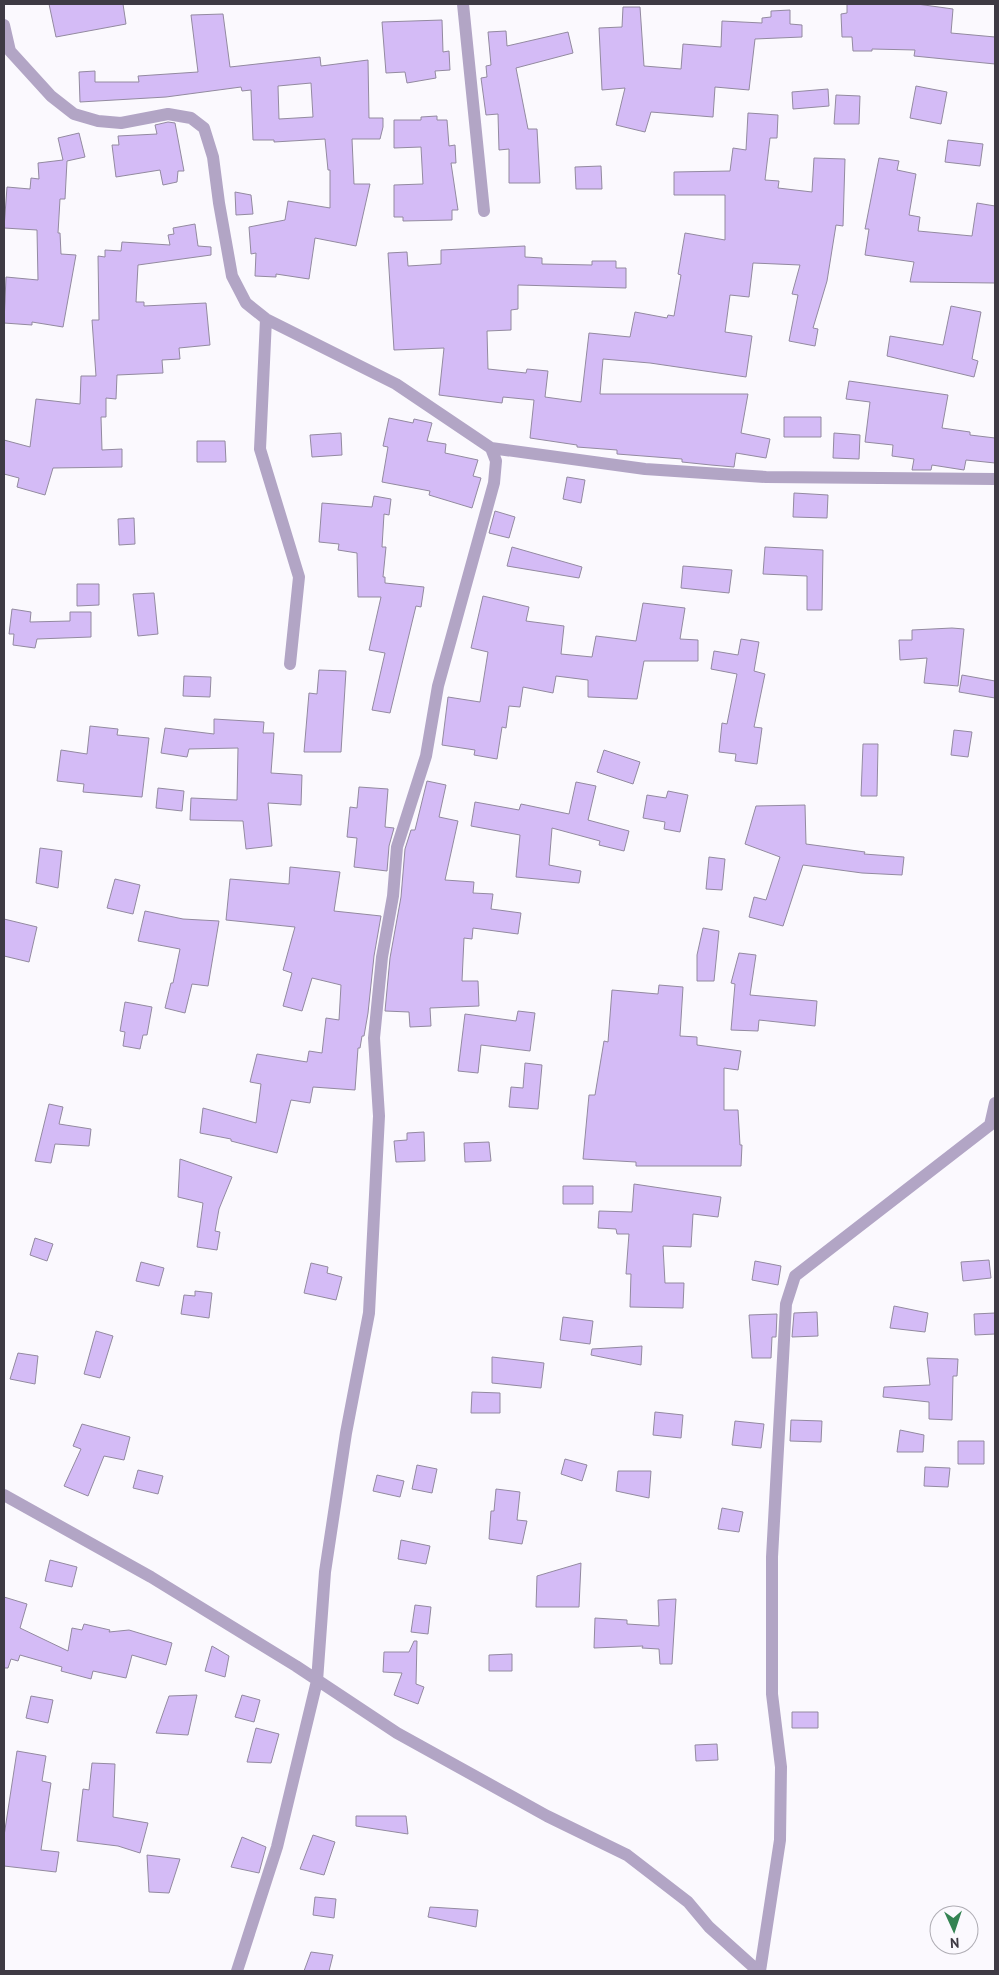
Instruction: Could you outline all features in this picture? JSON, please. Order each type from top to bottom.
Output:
[{"type":"street","points":[[463,4],[484,211]]},
{"type":"street","points":[[4,25],[10,51],[51,96],[74,114],[98,121],[121,123],[168,114],[191,118],[204,128],[213,157],[218,203],[232,276],[246,303],[266,319],[396,384],[491,448],[645,469],[766,477],[995,479]]},
{"type":"street","points":[[266,319],[260,449],[299,577],[290,664]]},
{"type":"street","points":[[237,1971],[277,1847],[317,1681],[326,1572],[346,1433],[369,1313],[378,1116],[374,1038],[382,957],[393,896],[397,847],[426,756],[438,686],[494,483],[496,461],[491,448]]},
{"type":"street","points":[[759,1971],[780,1840],[781,1767],[772,1694],[772,1567],[786,1304],[795,1276],[990,1125],[995,1103]]},
{"type":"street","points":[[4,1495],[151,1577],[296,1666],[397,1733],[547,1816],[627,1855],[688,1902],[709,1927],[759,1971]]},
{"type":"building","points":[[49,4],[123,4],[126,24],[56,37]]},
{"type":"building","points":[[847,4],[917,4],[953,9],[951,33],[995,37],[995,64],[914,56],[915,50],[872,49],[872,51],[853,51],[852,37],[842,37],[841,14],[847,13]]},
{"type":"building","points":[[623,7],[640,7],[644,66],[681,69],[683,44],[721,47],[722,21],[762,23],[762,18],[771,17],[771,11],[790,10],[790,24],[802,25],[802,37],[755,39],[749,90],[715,87],[713,117],[651,112],[645,132],[616,125],[625,88],[602,90],[599,28],[622,27]]},
{"type":"building","points":[[223,14],[230,67],[320,57],[321,66],[368,60],[369,118],[383,118],[383,127],[380,139],[352,139],[354,184],[370,184],[356,246],[315,238],[309,279],[276,274],[276,277],[255,276],[256,253],[251,254],[249,227],[285,220],[288,201],[330,208],[330,170],[328,170],[325,139],[274,142],[274,140],[253,140],[251,90],[242,91],[241,87],[166,97],[80,102],[79,72],[95,71],[95,82],[139,82],[138,76],[198,72],[191,15]],"holes":[[[311,83],[313,117],[279,119],[278,86]]]},
{"type":"building","points":[[442,20],[443,52],[449,51],[450,70],[435,71],[436,78],[407,83],[405,72],[386,73],[382,22]]},
{"type":"building","points":[[506,31],[507,46],[568,32],[573,53],[516,68],[528,129],[537,129],[540,183],[509,183],[509,149],[499,150],[498,114],[486,115],[481,78],[487,77],[486,66],[491,65],[488,32]]},
{"type":"building","points":[[916,86],[947,92],[941,124],[910,118]]},
{"type":"building","points":[[828,89],[829,106],[793,109],[792,92]]},
{"type":"building","points":[[836,95],[860,96],[859,124],[834,124]]},
{"type":"building","points":[[748,113],[778,115],[777,138],[770,138],[765,180],[779,181],[778,188],[812,192],[814,158],[845,159],[843,226],[836,225],[827,281],[813,328],[818,329],[815,346],[789,341],[798,295],[792,294],[800,265],[753,263],[749,297],[730,295],[725,332],[752,336],[746,377],[650,363],[603,359],[600,394],[748,394],[741,433],[770,439],[766,458],[736,453],[734,467],[682,462],[682,459],[617,454],[617,450],[577,447],[577,445],[530,438],[534,400],[503,397],[502,403],[439,395],[444,348],[394,350],[388,253],[407,252],[408,266],[441,264],[441,250],[525,246],[525,257],[542,258],[542,264],[592,265],[592,261],[616,261],[616,268],[626,268],[626,288],[518,285],[518,309],[511,310],[511,330],[487,331],[488,369],[526,373],[527,369],[548,371],[545,397],[581,402],[589,333],[630,337],[635,312],[667,318],[668,315],[674,316],[681,275],[678,274],[685,233],[725,240],[725,195],[674,195],[674,172],[730,171],[733,148],[746,150]]},
{"type":"building","points":[[437,116],[437,120],[447,120],[449,146],[455,145],[456,163],[451,163],[458,210],[452,210],[452,220],[403,221],[403,217],[394,217],[394,185],[423,184],[421,147],[394,148],[394,120],[421,120],[421,117]]},
{"type":"building","points":[[168,122],[175,123],[184,171],[178,171],[177,182],[163,185],[160,170],[116,177],[112,145],[119,145],[118,136],[157,134],[155,125]]},
{"type":"building","points":[[79,133],[85,157],[67,161],[65,199],[60,199],[58,233],[60,233],[61,254],[76,255],[63,327],[32,322],[32,325],[4,323],[6,277],[38,280],[37,230],[4,228],[7,187],[30,189],[31,178],[39,179],[38,163],[63,160],[58,138]]},
{"type":"building","points":[[948,140],[983,144],[980,166],[945,162]]},
{"type":"building","points":[[879,158],[899,161],[897,170],[916,174],[909,215],[920,217],[918,231],[972,236],[977,203],[995,206],[995,283],[910,282],[914,262],[865,255],[869,229],[865,229]]},
{"type":"building","points":[[601,166],[602,189],[576,189],[575,167]]},
{"type":"building","points":[[235,192],[251,195],[253,214],[236,215]]},
{"type":"building","points":[[195,224],[198,246],[211,247],[211,255],[138,265],[136,302],[144,302],[144,306],[206,303],[210,345],[179,348],[180,359],[162,360],[163,373],[117,375],[116,399],[106,398],[106,417],[101,417],[102,450],[122,449],[122,467],[53,468],[45,495],[17,487],[19,478],[4,474],[4,440],[30,447],[36,399],[80,404],[81,376],[96,376],[92,320],[99,320],[98,256],[105,257],[105,250],[121,251],[122,242],[170,245],[168,235],[174,234],[173,228]]},
{"type":"building","points":[[951,306],[981,312],[972,359],[978,361],[974,377],[887,356],[890,336],[943,345]]},
{"type":"building","points":[[849,381],[948,395],[942,428],[970,432],[970,435],[995,438],[995,463],[966,460],[964,470],[932,465],[931,470],[912,470],[914,459],[892,456],[893,445],[865,442],[870,402],[846,399]]},
{"type":"building","points":[[784,417],[821,417],[821,437],[784,437]]},
{"type":"building","points":[[389,418],[413,423],[414,419],[432,423],[427,441],[446,444],[445,453],[478,460],[473,476],[481,478],[472,508],[429,495],[430,491],[382,482],[388,447],[383,446]]},
{"type":"building","points":[[341,433],[342,455],[312,457],[310,435]]},
{"type":"building","points":[[834,433],[860,435],[859,459],[833,458]]},
{"type":"building","points":[[197,441],[225,441],[226,462],[197,462]]},
{"type":"building","points":[[567,477],[585,480],[581,503],[563,499]]},
{"type":"building","points":[[794,493],[828,495],[827,518],[793,517]]},
{"type":"building","points":[[374,496],[391,499],[389,515],[384,514],[382,547],[386,547],[383,577],[385,577],[385,583],[424,587],[421,607],[416,606],[390,713],[372,710],[385,653],[369,650],[381,597],[358,597],[357,553],[338,550],[339,544],[319,542],[322,503],[372,507]]},
{"type":"building","points":[[495,511],[515,517],[509,538],[489,533]]},
{"type":"building","points":[[134,518],[135,544],[119,545],[118,519]]},
{"type":"building","points":[[512,547],[582,567],[579,578],[507,566]]},
{"type":"building","points":[[765,547],[823,550],[822,610],[807,610],[807,576],[763,574]]},
{"type":"building","points":[[683,566],[732,570],[729,593],[681,588]]},
{"type":"building","points":[[77,584],[99,584],[99,605],[77,606]]},
{"type":"building","points":[[154,593],[158,634],[138,636],[133,594]]},
{"type":"building","points":[[483,596],[529,607],[526,621],[564,626],[561,654],[592,657],[596,636],[636,641],[643,603],[685,608],[680,639],[698,640],[698,661],[644,661],[637,699],[588,697],[588,680],[556,676],[553,693],[523,687],[520,707],[509,706],[506,728],[502,727],[497,759],[474,755],[475,750],[442,745],[448,697],[480,702],[488,652],[471,648]]},
{"type":"building","points":[[12,609],[31,612],[30,622],[70,621],[70,612],[91,612],[91,637],[37,639],[35,648],[13,645],[14,634],[9,634]]},
{"type":"building","points":[[964,629],[958,686],[924,683],[927,658],[900,660],[899,640],[912,640],[912,630]]},
{"type":"building","points":[[741,639],[759,642],[754,671],[765,674],[754,727],[762,728],[757,764],[735,761],[736,754],[719,752],[722,723],[727,724],[737,674],[711,669],[714,651],[738,655]]},
{"type":"building","points":[[319,670],[346,671],[341,752],[304,752],[309,693],[317,694]]},
{"type":"building","points":[[962,675],[995,681],[995,698],[959,692]]},
{"type":"building","points":[[184,676],[211,677],[210,697],[183,696]]},
{"type":"building","points":[[214,719],[264,722],[263,733],[274,733],[271,773],[302,775],[301,805],[268,803],[272,846],[246,849],[243,821],[190,820],[191,798],[237,800],[238,748],[189,749],[187,757],[161,753],[165,728],[214,734]]},
{"type":"building","points":[[90,726],[118,729],[117,735],[149,738],[142,797],[83,792],[84,784],[57,781],[61,750],[87,754]]},
{"type":"building","points":[[954,730],[972,732],[968,757],[951,755]]},
{"type":"building","points":[[863,744],[878,744],[877,796],[861,796]]},
{"type":"building","points":[[604,750],[640,762],[633,784],[597,772]]},
{"type":"building","points":[[427,781],[446,785],[439,817],[458,821],[445,880],[474,882],[473,893],[493,894],[491,909],[521,913],[518,934],[473,928],[472,939],[464,938],[462,981],[478,981],[479,1006],[430,1008],[431,1026],[410,1027],[409,1012],[385,1011],[390,958],[401,897],[405,849],[411,830],[415,830]]},
{"type":"building","points":[[576,782],[596,786],[588,820],[629,831],[624,851],[599,845],[600,841],[552,828],[549,865],[581,871],[579,883],[516,877],[520,835],[471,826],[475,802],[519,810],[521,804],[569,814]]},
{"type":"building","points":[[359,787],[388,789],[385,827],[394,828],[389,846],[387,871],[354,867],[357,838],[347,837],[350,807],[357,808]]},
{"type":"building","points":[[158,788],[184,791],[182,811],[156,808]]},
{"type":"building","points":[[668,791],[688,795],[680,832],[664,829],[665,822],[643,818],[647,795],[666,798]]},
{"type":"building","points":[[805,805],[806,844],[865,852],[864,854],[904,857],[902,875],[862,873],[803,865],[783,926],[749,917],[754,897],[766,900],[780,857],[745,844],[756,806]]},
{"type":"building","points":[[40,848],[62,851],[58,888],[36,883]]},
{"type":"building","points":[[709,857],[725,859],[722,890],[706,889]]},
{"type":"building","points":[[290,867],[340,872],[334,911],[381,916],[364,1036],[362,1036],[360,1048],[358,1048],[355,1090],[313,1087],[310,1103],[291,1100],[277,1153],[231,1141],[231,1139],[200,1133],[203,1108],[256,1123],[261,1084],[250,1082],[257,1054],[307,1062],[309,1051],[322,1053],[326,1018],[339,1020],[341,985],[312,978],[302,1011],[283,1006],[292,973],[283,970],[295,927],[226,920],[230,879],[289,884]]},
{"type":"building","points":[[115,879],[140,885],[133,914],[107,908]]},
{"type":"building","points":[[145,911],[183,919],[219,921],[208,986],[192,984],[185,1013],[165,1008],[171,983],[173,983],[180,949],[138,941]]},
{"type":"building","points":[[4,919],[37,927],[29,962],[4,956]]},
{"type":"building","points":[[703,928],[719,931],[714,981],[697,981],[697,955]]},
{"type":"building","points":[[739,953],[756,955],[750,995],[817,1001],[815,1026],[759,1020],[758,1031],[731,1030],[735,984],[731,983]]},
{"type":"building","points":[[659,985],[683,987],[680,1036],[697,1037],[697,1045],[741,1051],[738,1070],[724,1068],[724,1110],[738,1110],[740,1145],[742,1145],[741,1166],[636,1166],[636,1162],[583,1159],[589,1095],[595,1095],[604,1041],[608,1042],[612,990],[658,994]]},
{"type":"building","points":[[125,1002],[152,1007],[147,1035],[143,1035],[140,1049],[123,1046],[125,1032],[120,1031]]},
{"type":"building","points":[[518,1011],[535,1013],[530,1051],[481,1045],[478,1073],[458,1071],[465,1014],[516,1021]]},
{"type":"building","points":[[525,1063],[542,1065],[538,1109],[509,1107],[511,1087],[523,1088]]},
{"type":"building","points":[[49,1104],[63,1107],[59,1124],[91,1129],[89,1146],[55,1144],[51,1163],[35,1161]]},
{"type":"building","points":[[424,1132],[425,1161],[396,1162],[394,1141],[407,1140],[407,1133]]},
{"type":"building","points":[[489,1142],[491,1161],[465,1162],[464,1143]]},
{"type":"building","points":[[180,1159],[232,1177],[219,1209],[215,1231],[220,1232],[217,1250],[197,1247],[203,1203],[178,1197]]},
{"type":"building","points":[[634,1184],[721,1197],[718,1217],[693,1214],[691,1247],[663,1246],[665,1283],[684,1283],[683,1308],[630,1307],[631,1274],[626,1274],[629,1234],[617,1234],[616,1229],[598,1228],[599,1211],[632,1212]]},
{"type":"building","points":[[563,1186],[593,1186],[593,1204],[563,1204]]},
{"type":"building","points":[[35,1238],[53,1244],[47,1261],[30,1255]]},
{"type":"building","points":[[989,1260],[991,1278],[963,1281],[961,1262]]},
{"type":"building","points":[[755,1261],[781,1266],[778,1285],[752,1280]]},
{"type":"building","points":[[141,1262],[164,1268],[159,1286],[136,1281]]},
{"type":"building","points":[[311,1263],[328,1267],[327,1273],[342,1277],[336,1300],[304,1293]]},
{"type":"building","points":[[195,1291],[212,1293],[209,1318],[181,1314],[184,1295],[195,1296]]},
{"type":"building","points":[[894,1306],[928,1313],[925,1332],[890,1328]]},
{"type":"building","points":[[817,1312],[818,1336],[792,1337],[794,1313]]},
{"type":"building","points":[[995,1313],[995,1334],[975,1335],[974,1314]]},
{"type":"building","points":[[777,1314],[776,1337],[772,1337],[771,1358],[752,1358],[749,1315]]},
{"type":"building","points":[[563,1317],[593,1321],[590,1344],[560,1340]]},
{"type":"building","points":[[96,1331],[113,1336],[100,1378],[84,1374]]},
{"type":"building","points":[[642,1346],[641,1365],[591,1355],[592,1349]]},
{"type":"building","points":[[18,1353],[38,1356],[35,1384],[10,1379]]},
{"type":"building","points":[[492,1357],[544,1363],[541,1388],[492,1383]]},
{"type":"building","points":[[927,1358],[958,1359],[957,1376],[953,1376],[952,1420],[929,1419],[929,1402],[883,1397],[884,1387],[930,1385]]},
{"type":"building","points":[[472,1392],[500,1393],[500,1413],[471,1413]]},
{"type":"building","points":[[655,1412],[683,1415],[681,1438],[653,1435]]},
{"type":"building","points":[[791,1420],[822,1421],[821,1442],[790,1441]]},
{"type":"building","points":[[735,1421],[764,1424],[761,1448],[732,1445]]},
{"type":"building","points":[[82,1424],[130,1437],[124,1460],[104,1456],[88,1496],[64,1486],[81,1449],[73,1446]]},
{"type":"building","points":[[900,1430],[924,1435],[923,1452],[897,1452]]},
{"type":"building","points":[[958,1441],[984,1441],[984,1464],[958,1464]]},
{"type":"building","points":[[565,1459],[587,1465],[582,1481],[561,1474]]},
{"type":"building","points":[[417,1465],[437,1469],[432,1493],[412,1489]]},
{"type":"building","points":[[925,1467],[950,1468],[948,1487],[924,1486]]},
{"type":"building","points":[[138,1470],[163,1476],[158,1494],[133,1488]]},
{"type":"building","points":[[618,1471],[651,1471],[649,1498],[616,1491]]},
{"type":"building","points":[[377,1475],[404,1481],[400,1497],[373,1491]]},
{"type":"building","points":[[496,1489],[520,1492],[517,1520],[527,1521],[522,1544],[489,1539],[491,1511],[494,1511]]},
{"type":"building","points":[[722,1508],[743,1512],[739,1532],[718,1529]]},
{"type":"building","points":[[401,1540],[430,1546],[426,1564],[398,1559]]},
{"type":"building","points":[[50,1560],[77,1567],[72,1587],[45,1581]]},
{"type":"building","points":[[581,1563],[579,1607],[536,1607],[537,1576]]},
{"type":"building","points":[[4,1597],[27,1604],[20,1628],[68,1651],[72,1628],[82,1630],[84,1624],[110,1630],[109,1632],[129,1630],[172,1643],[166,1665],[132,1655],[126,1678],[93,1671],[91,1679],[61,1671],[62,1667],[20,1655],[18,1661],[11,1659],[8,1668],[4,1668]]},
{"type":"building","points":[[676,1599],[672,1664],[660,1664],[659,1649],[642,1648],[643,1646],[594,1648],[595,1618],[627,1620],[627,1624],[659,1626],[658,1600]]},
{"type":"building","points":[[415,1605],[431,1607],[428,1634],[411,1632]]},
{"type":"building","points":[[414,1641],[417,1641],[416,1684],[424,1687],[418,1704],[394,1695],[402,1673],[383,1672],[384,1652],[409,1652]]},
{"type":"building","points":[[212,1646],[229,1656],[225,1677],[205,1671]]},
{"type":"building","points":[[512,1654],[512,1671],[489,1671],[489,1655]]},
{"type":"building","points":[[197,1695],[188,1735],[156,1733],[169,1696]]},
{"type":"building","points":[[242,1695],[260,1700],[254,1722],[235,1717]]},
{"type":"building","points":[[31,1696],[53,1700],[48,1723],[26,1718]]},
{"type":"building","points":[[792,1712],[818,1712],[818,1728],[792,1728]]},
{"type":"building","points":[[256,1728],[279,1734],[271,1763],[247,1762]]},
{"type":"building","points":[[717,1744],[718,1760],[696,1761],[695,1745]]},
{"type":"building","points":[[17,1751],[46,1756],[42,1781],[51,1783],[41,1850],[59,1852],[56,1872],[4,1866],[4,1836]]},
{"type":"building","points":[[92,1763],[115,1764],[113,1817],[148,1823],[140,1853],[118,1846],[77,1841],[83,1789],[89,1790]]},
{"type":"building","points":[[356,1816],[406,1816],[408,1834],[356,1826]]},
{"type":"building","points":[[313,1835],[335,1842],[324,1875],[300,1869]]},
{"type":"building","points":[[242,1837],[266,1847],[259,1873],[231,1867]]},
{"type":"building","points":[[147,1855],[180,1859],[169,1893],[149,1892]]},
{"type":"building","points":[[315,1897],[336,1899],[334,1918],[313,1915]]},
{"type":"building","points":[[430,1907],[478,1910],[476,1927],[428,1917]]},
{"type":"building","points":[[311,1952],[333,1955],[329,1971],[304,1971]]}]
